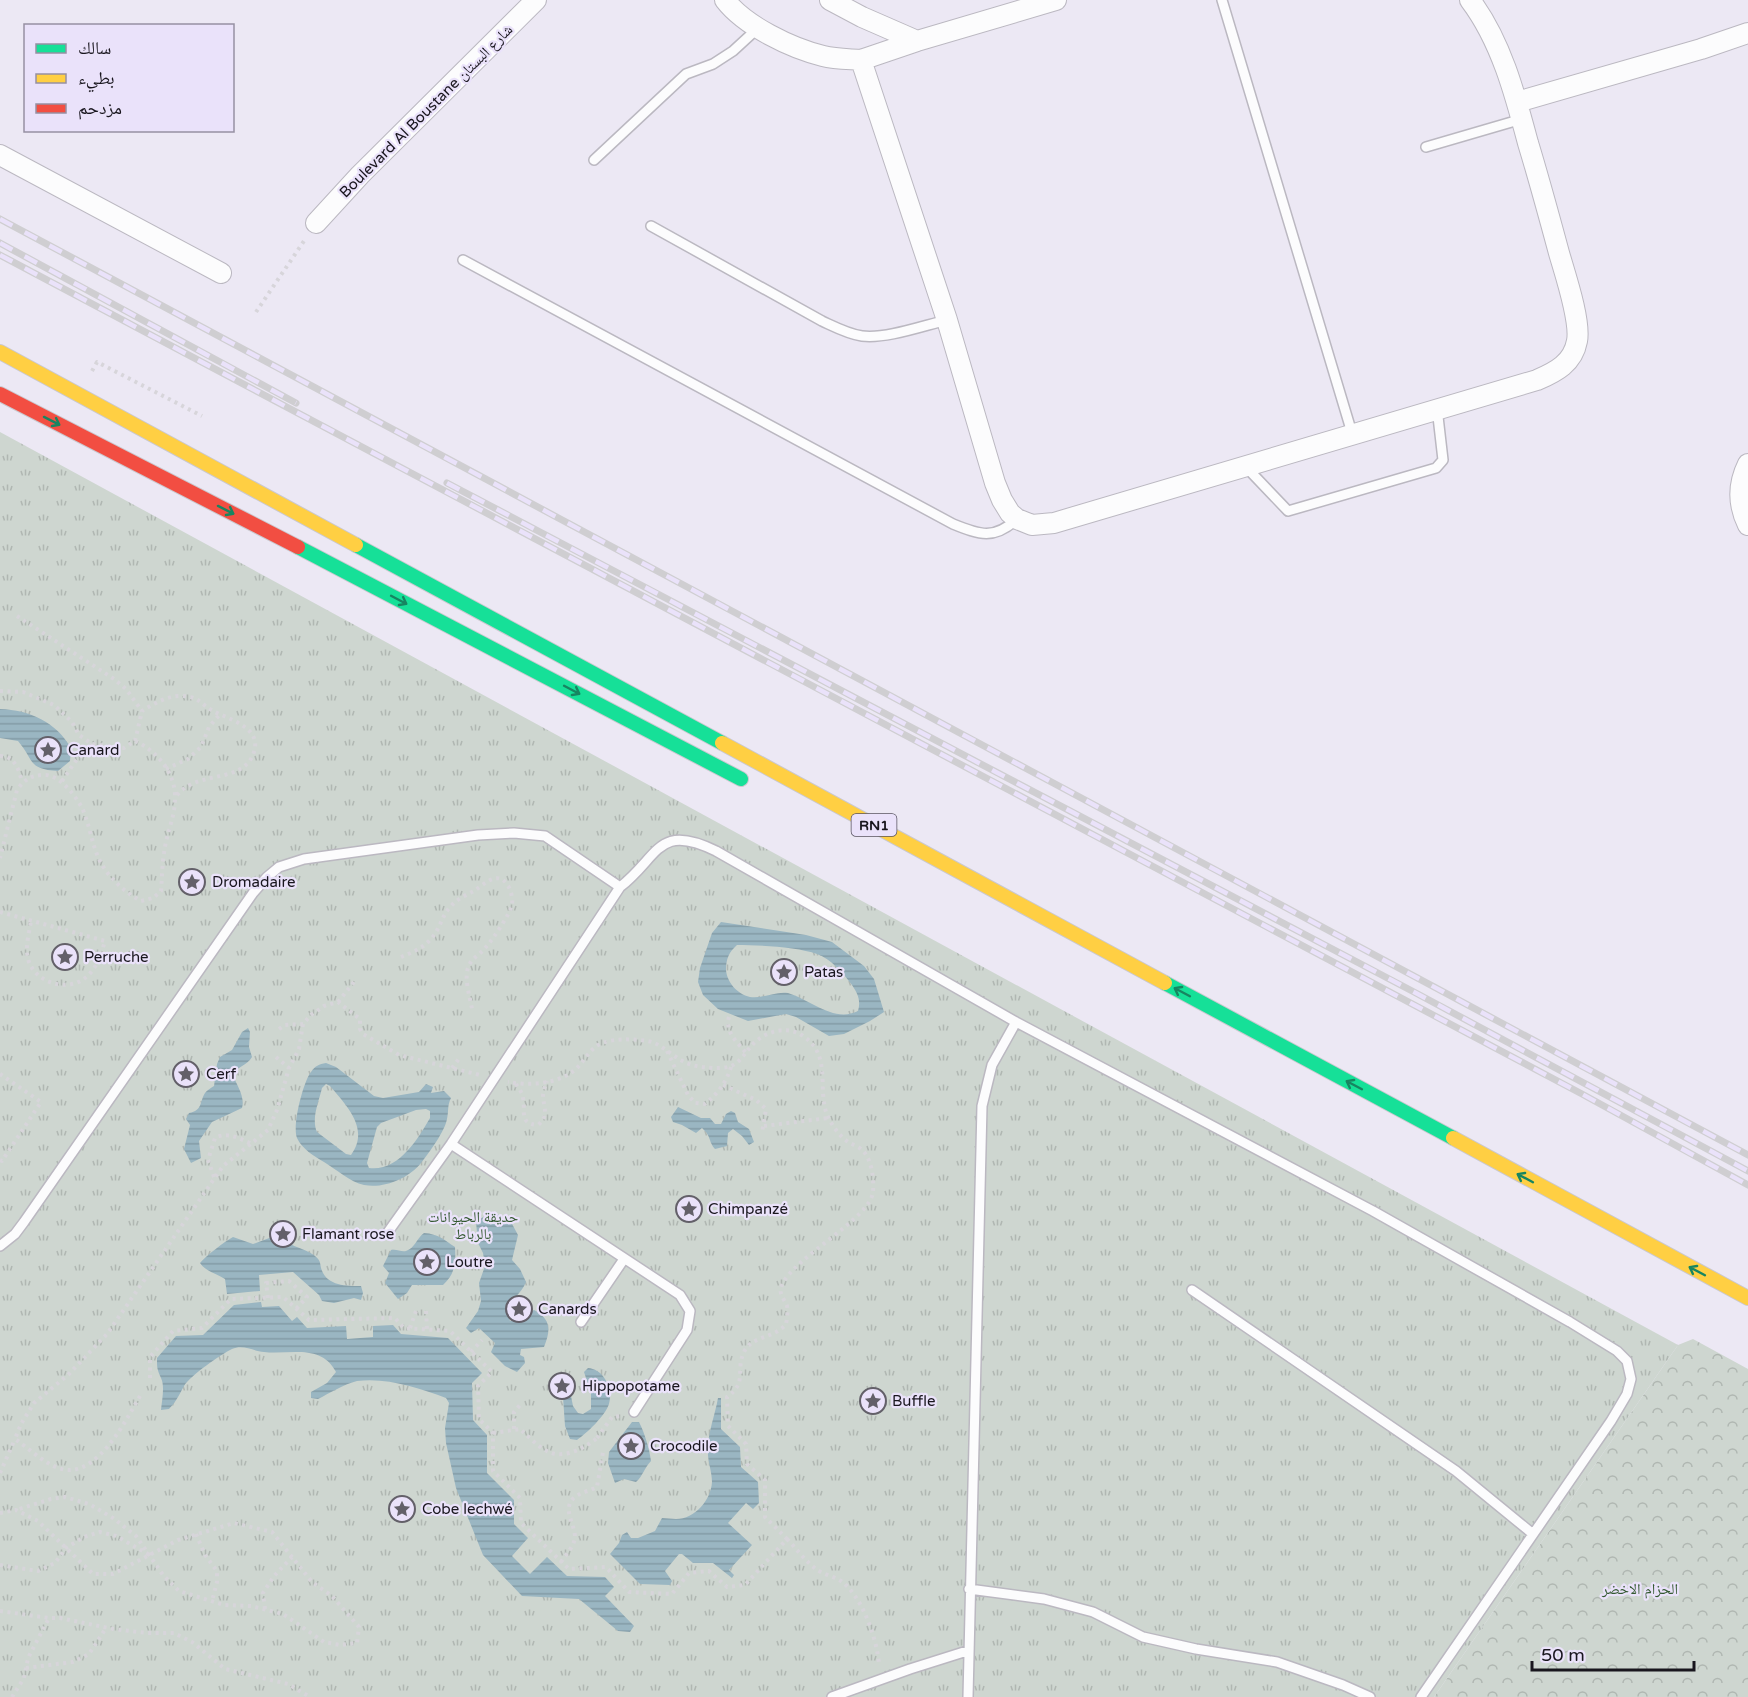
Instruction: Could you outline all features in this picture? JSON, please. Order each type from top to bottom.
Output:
[{"type":"highway","name":"RN1","points":[[0,352],[1748,1298]]},
{"type":"highway","points":[[0,394],[751,784]]},
{"type":"street","name":"Boulevard Al Boustane شارع البستان","points":[[316,223],[360,175],[536,0]]},
{"type":"street","points":[[725,0],[735,13],[758,28],[793,45],[824,56],[861,60],[1056,0]]},
{"type":"street","points":[[861,60],[947,320],[995,483],[1010,513],[1017,519],[1032,525],[1054,523],[1537,380],[1553,373],[1568,362],[1575,349],[1578,328],[1519,111],[1495,44],[1483,19],[1470,0]]},
{"type":"street","points":[[843,3],[917,41]]},
{"type":"street","points":[[1519,111],[1748,33]]},
{"type":"street","points":[[0,155],[221,273]]},
{"type":"street","points":[[1748,464],[1739,494],[1742,514],[1748,525]]},
{"type":"lane","points":[[1222,0],[1352,433]]},
{"type":"lane","points":[[594,160],[686,74],[713,64],[733,51],[758,28]]},
{"type":"lane","points":[[1426,147],[1519,111]]},
{"type":"lane","points":[[651,226],[822,321],[850,334],[884,335],[947,320]]},
{"type":"lane","points":[[464,260],[953,524],[975,533],[993,533],[1006,529],[1017,519]]},
{"type":"lane","points":[[1245,466],[1288,510],[1436,468],[1443,460],[1437,408]]},
{"type":"lane","points":[[0,1246],[15,1234],[24,1222],[253,893],[279,867],[304,859],[478,835],[514,833],[545,836],[620,887]]},
{"type":"lane","points":[[388,1232],[451,1144],[620,887],[633,877],[662,844],[680,840],[701,844],[1016,1022],[1373,1211],[1570,1322],[1617,1351],[1628,1362],[1632,1379],[1627,1394],[1611,1421],[1421,1697]]},
{"type":"lane","points":[[968,1697],[982,1106],[992,1065],[1016,1022]]},
{"type":"lane","points":[[451,1144],[680,1295],[690,1311],[687,1330],[634,1412]]},
{"type":"lane","points":[[581,1322],[624,1259]]},
{"type":"lane","points":[[1192,1290],[1456,1471],[1533,1534]]},
{"type":"lane","points":[[969,1589],[1044,1599],[1083,1609],[1143,1637],[1196,1649],[1277,1662],[1370,1697]]},
{"type":"lane","points":[[832,1697],[968,1651]]},
{"type":"path","points":[[256,312],[316,223]]},
{"type":"path","points":[[98,362],[202,416]]},
{"type":"path","points":[[16,616],[114,679],[126,689],[142,711]]},
{"type":"path","points":[[0,691],[23,693],[54,705],[72,722],[79,735],[92,744],[124,748],[135,741],[142,711],[153,703],[178,696],[198,699],[211,710],[234,719],[248,730],[255,739],[255,749],[250,761],[239,771],[194,782],[181,789],[175,798]]},
{"type":"path","points":[[166,769],[188,759],[201,747],[209,727],[220,714]]},
{"type":"path","points":[[0,858],[17,790],[22,782],[34,775],[49,775],[62,781],[83,809],[93,848],[107,871],[127,893],[141,901],[153,898],[161,891],[164,853],[175,798],[172,779],[166,769],[150,748],[135,741]]},
{"type":"path","points":[[62,781],[75,762],[92,744]]},
{"type":"path","points":[[0,756],[6,756],[17,765],[22,782]]},
{"type":"path","points":[[401,957],[417,951],[429,941],[438,930],[443,916],[464,896],[486,881],[496,878],[504,881],[510,889],[513,903],[507,917],[485,949],[468,966],[472,1009]]},
{"type":"path","points":[[0,912],[105,941],[97,965],[85,978],[71,986],[53,983],[38,977],[28,959],[27,942],[31,921]]},
{"type":"path","points":[[0,1473],[21,1424],[34,1402],[69,1374],[107,1334],[223,1166],[268,1130],[277,1110],[289,1068],[299,1049],[303,1024],[324,1006],[338,1002],[354,982]]},
{"type":"path","points":[[338,1002],[360,1019],[360,1029],[363,1034],[399,1055],[516,1084],[537,1084],[561,1077],[576,1068],[587,1053],[602,1043],[623,1039],[651,1041],[695,1066],[731,1066]]},
{"type":"path","points":[[729,1017],[727,1022],[732,1035],[746,1053]]},
{"type":"path","points":[[279,1029],[285,1025],[303,1024]]},
{"type":"path","points":[[666,1051],[688,1095],[695,1103],[705,1104],[723,1085],[731,1066],[754,1043],[769,1033],[782,1030],[791,1030],[804,1036],[815,1048],[822,1066],[824,1106],[828,1118],[847,1142],[862,1150],[870,1163],[873,1196],[864,1209],[791,1271],[781,1287],[781,1295],[787,1306],[786,1324],[772,1336],[753,1341],[744,1351],[740,1371],[741,1382],[736,1390],[727,1397],[728,1426],[746,1444],[747,1464],[765,1480],[765,1517],[818,1571],[843,1582],[862,1607],[878,1652],[879,1665],[876,1681]]},
{"type":"path","points":[[452,1068],[461,1056]]},
{"type":"path","points":[[276,1057],[289,1068]]},
{"type":"path","points":[[0,1074],[41,1102],[2,1161],[0,1160]]},
{"type":"path","points":[[516,1084],[524,1098],[525,1119],[532,1125],[538,1125],[544,1120],[546,1108],[543,1095],[547,1081]]},
{"type":"path","points":[[723,1085],[762,1104],[766,1109],[762,1133]]},
{"type":"path","points":[[764,1126],[828,1118]]},
{"type":"path","points":[[214,1178],[208,1160],[215,1138],[220,1135],[231,1135],[252,1144]]},
{"type":"path","points":[[268,1298],[266,1283],[290,1281],[307,1297],[296,1309]]},
{"type":"path","points":[[150,1378],[150,1357],[173,1331],[202,1328],[231,1299],[283,1297],[309,1320],[395,1318],[404,1328],[450,1331],[492,1372],[478,1386],[479,1419],[492,1433],[493,1471],[520,1498],[520,1523],[569,1569],[606,1567],[629,1592],[672,1594],[689,1573],[709,1571],[727,1587],[745,1585],[787,1539]]},
{"type":"path","points":[[410,1328],[416,1311]]},
{"type":"path","points":[[426,1311],[427,1329]]},
{"type":"path","points":[[471,1352],[482,1340]]},
{"type":"path","points":[[15,1439],[51,1464],[68,1470],[87,1465],[100,1455],[111,1441],[140,1396]]},
{"type":"path","points":[[514,1429],[514,1412],[520,1405]]},
{"type":"path","points":[[492,1433],[520,1429],[548,1452],[558,1454],[586,1447],[598,1439],[612,1417],[622,1416],[629,1421],[634,1412]]},
{"type":"path","points":[[561,1562],[570,1550],[575,1537],[569,1514],[570,1505],[574,1497],[597,1487],[603,1452]]},
{"type":"path","points":[[0,1514],[51,1498],[65,1497],[89,1504],[113,1518],[136,1536],[150,1555],[163,1575],[179,1590],[224,1605],[251,1606],[283,1614],[324,1642],[340,1645],[357,1643],[360,1627],[332,1596],[312,1582],[272,1532],[234,1523],[178,1540],[150,1555],[113,1574],[93,1574],[38,1521],[16,1510]]},
{"type":"path","points":[[0,1566],[38,1571],[55,1563],[66,1548],[84,1537],[100,1532],[116,1536],[150,1555]]},
{"type":"path","points":[[196,1534],[205,1555],[217,1571],[218,1582],[212,1601]]},
{"type":"path","points":[[266,1609],[263,1593],[274,1576],[292,1557]]},
{"type":"path","points":[[0,1612],[60,1618],[147,1634],[174,1633],[192,1642],[225,1669],[288,1684],[310,1697]]},
{"type":"path","points":[[12,1697],[24,1678],[33,1647],[49,1618]]},
{"type":"path","points":[[26,1668],[73,1662],[89,1654],[106,1628]]},
{"type":"green space","name":"حديقة الحيوانات بالرباط","points":[[0,432],[1678,1345],[1434,1697],[0,1697]]},
{"type":"green space","name":"الحزام الاخضر","points":[[1693,1339],[1748,1369],[1748,1697],[1434,1697],[1678,1345]]},
{"type":"water","points":[[0,709],[32,715],[50,724],[71,748],[70,761],[58,771],[36,766],[18,741],[0,738]]},
{"type":"water","points":[[721,922],[806,935],[832,942],[864,966],[874,979],[884,1012],[844,1034],[829,1036],[796,1017],[786,1014],[748,1021],[718,1009],[703,995],[698,982],[700,968],[712,933]],"holes":[[[737,945],[789,948],[822,956],[845,976],[856,991],[858,1011],[849,1014],[831,1012],[788,993],[755,997],[741,993],[731,983],[726,966],[728,956]]]},
{"type":"water","points":[[248,1028],[252,1057],[233,1075],[242,1095],[242,1108],[212,1122],[199,1141],[201,1158],[191,1163],[184,1149],[190,1125],[186,1119],[189,1113],[199,1108],[205,1093],[214,1086],[220,1057],[232,1050],[242,1032]]},
{"type":"water","points":[[326,1063],[336,1067],[374,1096],[383,1098],[419,1092],[426,1084],[433,1087],[431,1093],[444,1091],[451,1098],[443,1130],[421,1163],[410,1173],[388,1184],[364,1185],[348,1178],[302,1146],[297,1138],[296,1124],[302,1094],[311,1072],[319,1065]],"holes":[[[326,1084],[330,1086],[354,1118],[358,1136],[351,1155],[346,1154],[317,1132],[315,1127],[316,1110],[322,1088]],[[416,1110],[430,1111],[430,1118],[406,1152],[389,1165],[369,1168],[367,1163],[377,1127],[381,1123]]]},
{"type":"water","points":[[678,1107],[701,1118],[710,1118],[715,1124],[721,1124],[726,1114],[731,1111],[735,1113],[738,1122],[749,1129],[754,1142],[749,1145],[733,1129],[728,1133],[727,1146],[715,1149],[702,1128],[696,1133],[673,1122],[671,1117]]},
{"type":"water","points":[[497,1214],[511,1222],[518,1235],[512,1260],[520,1269],[526,1282],[511,1304],[510,1321],[534,1310],[544,1317],[548,1326],[544,1347],[521,1349],[520,1355],[524,1357],[525,1363],[517,1372],[505,1366],[491,1352],[495,1343],[479,1328],[471,1333],[466,1328],[478,1311],[481,1301],[479,1283],[485,1266],[483,1253],[478,1243],[476,1222],[483,1217]]},
{"type":"water","points":[[424,1233],[438,1236],[455,1247],[455,1263],[452,1272],[443,1285],[412,1285],[407,1293],[398,1299],[385,1283],[389,1273],[383,1266],[391,1250],[409,1250]]},
{"type":"water","points":[[233,1237],[253,1244],[272,1237],[307,1251],[320,1261],[324,1274],[332,1282],[361,1286],[363,1293],[361,1300],[354,1298],[334,1303],[322,1301],[319,1295],[293,1272],[259,1275],[260,1291],[227,1294],[225,1279],[200,1263]]},
{"type":"water","points":[[261,1302],[262,1307],[279,1306],[292,1321],[297,1317],[307,1328],[346,1326],[347,1339],[373,1337],[373,1326],[393,1325],[401,1334],[448,1338],[482,1373],[472,1383],[473,1420],[487,1435],[487,1473],[514,1500],[514,1524],[528,1538],[512,1556],[530,1574],[547,1557],[567,1576],[605,1577],[614,1587],[605,1596],[634,1626],[630,1632],[618,1631],[579,1599],[522,1596],[483,1555],[456,1488],[446,1443],[445,1428],[449,1403],[446,1398],[403,1384],[368,1380],[347,1384],[318,1399],[311,1398],[311,1392],[327,1383],[336,1372],[322,1357],[304,1352],[274,1353],[240,1347],[213,1360],[199,1371],[184,1386],[169,1409],[161,1410],[163,1385],[157,1368],[157,1358],[176,1336],[203,1335],[234,1305]]},
{"type":"water","points":[[588,1368],[599,1372],[606,1381],[610,1392],[609,1404],[600,1419],[586,1433],[577,1440],[570,1439],[565,1426],[563,1397],[571,1396],[573,1406],[578,1413],[583,1414],[591,1409],[591,1393],[584,1372]]},
{"type":"water","points":[[718,1398],[721,1398],[721,1429],[740,1447],[741,1467],[758,1482],[759,1503],[753,1509],[746,1503],[728,1523],[752,1545],[729,1570],[734,1575],[732,1578],[713,1563],[693,1563],[679,1554],[665,1571],[672,1581],[670,1585],[640,1584],[610,1554],[622,1535],[627,1532],[631,1538],[638,1538],[655,1531],[662,1518],[676,1519],[690,1516],[705,1502],[712,1482],[708,1443]]},
{"type":"water","points":[[632,1422],[639,1422],[651,1461],[636,1482],[624,1479],[615,1483],[608,1463],[609,1452]]},
{"type":"railway","points":[[0,219],[1748,1155]]},
{"type":"railway","points":[[0,243],[296,403]]},
{"type":"railway","points":[[0,255],[1582,1094],[1748,1185]]},
{"type":"railway","points":[[447,483],[1414,992],[1748,1171]]},
{"type":"traffic: fast","points":[[356,545],[722,743]]},
{"type":"traffic: fast","points":[[298,547],[741,779]]},
{"type":"traffic: fast","points":[[1165,983],[1453,1138]]},
{"type":"traffic: slow","points":[[0,352],[356,545]]},
{"type":"traffic: slow","points":[[722,743],[1165,983]]},
{"type":"traffic: slow","points":[[1453,1138],[1748,1298]]},
{"type":"traffic: jam","points":[[0,394],[298,547]]},
{"type":"place","name":"Canard","points":[[48,750]]},
{"type":"place","name":"Dromadaire","points":[[192,882]]},
{"type":"place","name":"Perruche","points":[[65,957]]},
{"type":"place","name":"Patas","points":[[784,972]]},
{"type":"place","name":"Cerf","points":[[186,1074]]},
{"type":"place","name":"Chimpanzé","points":[[689,1209]]},
{"type":"place","name":"Flamant rose","points":[[283,1234]]},
{"type":"place","name":"Loutre","points":[[427,1262]]},
{"type":"place","name":"Canards","points":[[519,1309]]},
{"type":"place","name":"Hippopotame","points":[[562,1386]]},
{"type":"place","name":"Buffle","points":[[873,1401]]},
{"type":"place","name":"Crocodile","points":[[631,1446]]},
{"type":"place","name":"Cobe lechwé","points":[[402,1509]]}]
